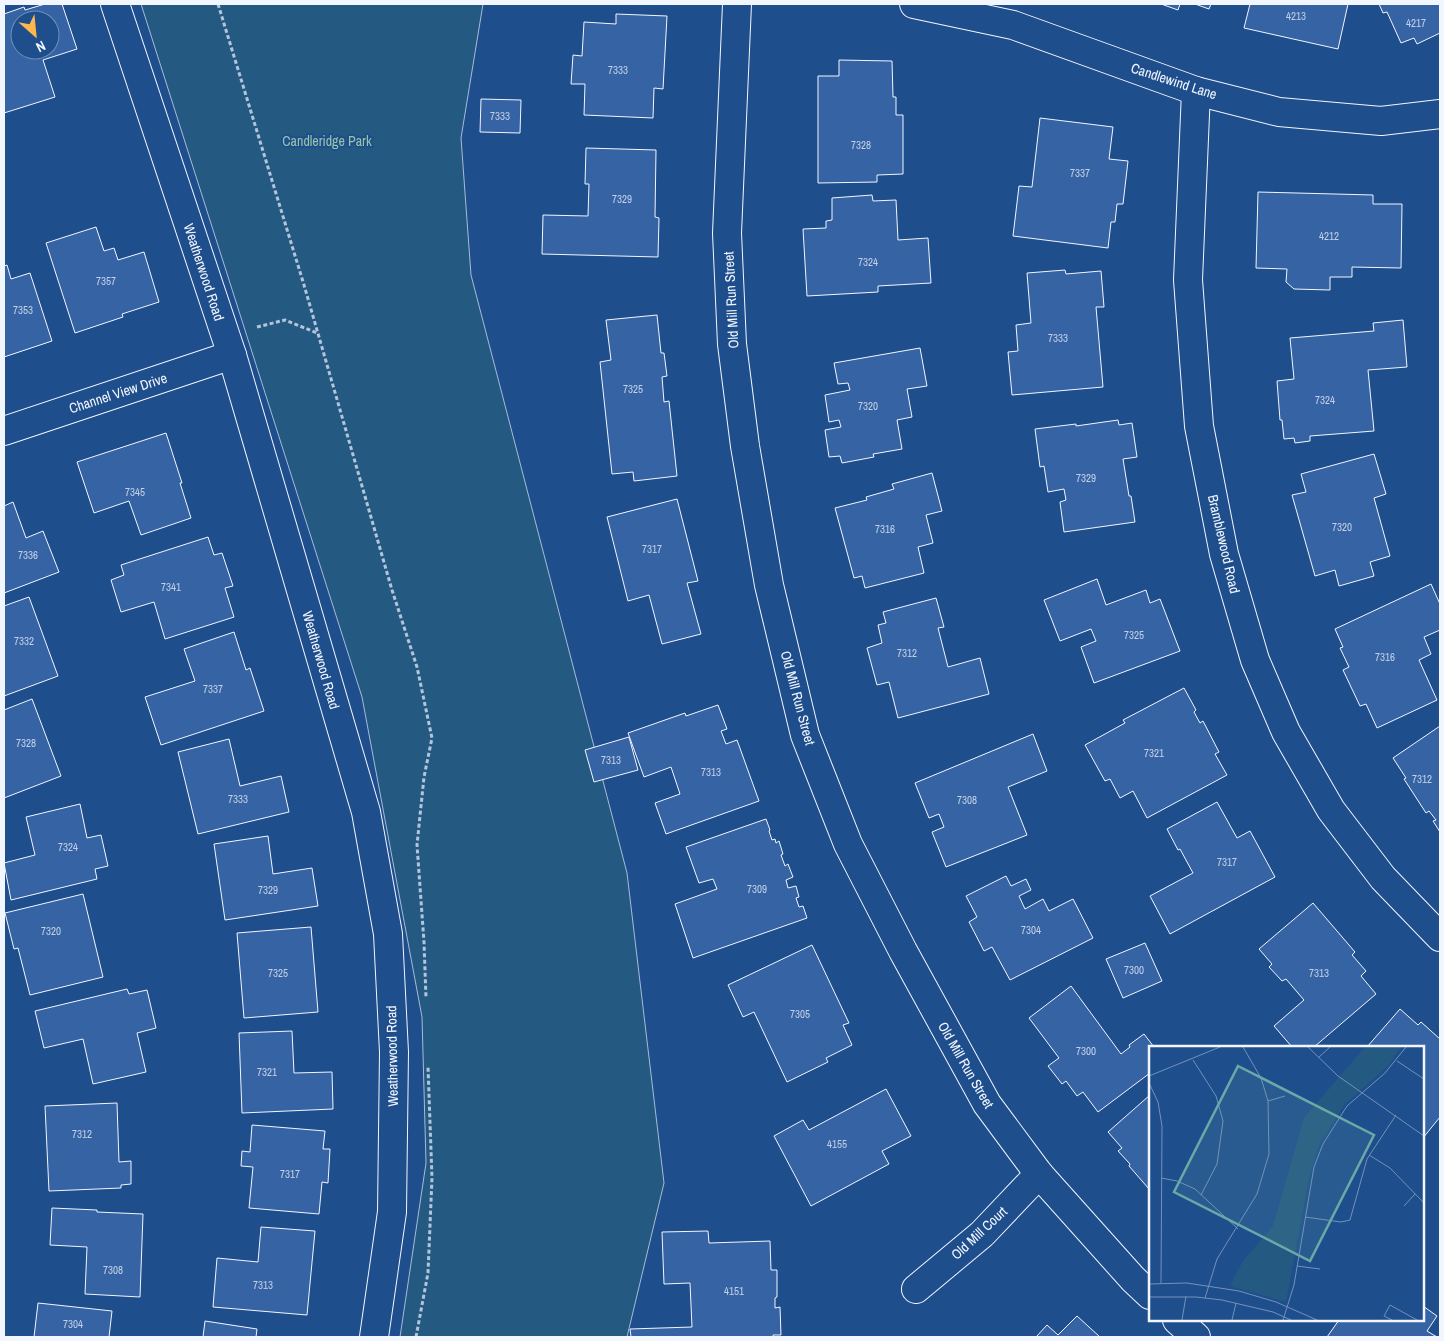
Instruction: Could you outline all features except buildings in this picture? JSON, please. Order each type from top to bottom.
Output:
[{"type":"street","name":"Weatherwood Road","points":[[115,4],[229,346],[366,812],[388,934],[394,1052],[392,1212],[374,1337]]},
{"type":"street","name":"Old Mill Run Street","points":[[737,4],[727,233],[732,344],[745,446],[769,585],[805,735],[848,844],[903,951],[986,1104],[1039,1174],[1133,1279],[1149,1294]]},
{"type":"street","name":"Candlewind Lane","points":[[914,4],[1013,25],[1196,90],[1279,112],[1381,121],[1440,114]]},
{"type":"street","name":"Bramblewood Road","points":[[1196,90],[1188,280],[1198,426],[1226,562],[1255,660],[1290,740],[1331,810],[1383,878],[1440,937]]},
{"type":"street","name":"Channel View Drive","points":[[4,431],[229,346]]},
{"type":"street","name":"Old Mill Court","points":[[916,1289],[982,1234],[1039,1174]]},
{"type":"street","points":[[1178,1321],[1196,1337]]},
{"type":"path","points":[[218,4],[304,285],[392,590],[417,667],[432,738],[424,777],[417,845],[426,1001]]},
{"type":"path","points":[[229,346],[285,320],[318,334]]},
{"type":"path","points":[[416,1337],[428,1273],[432,1178],[428,1060]]},
{"type":"green space","name":"Candleridge Park","points":[[141,4],[483,4],[461,138],[471,275],[627,873],[664,1183],[627,1337],[400,1337],[426,1163],[422,1017],[362,697]]}]
